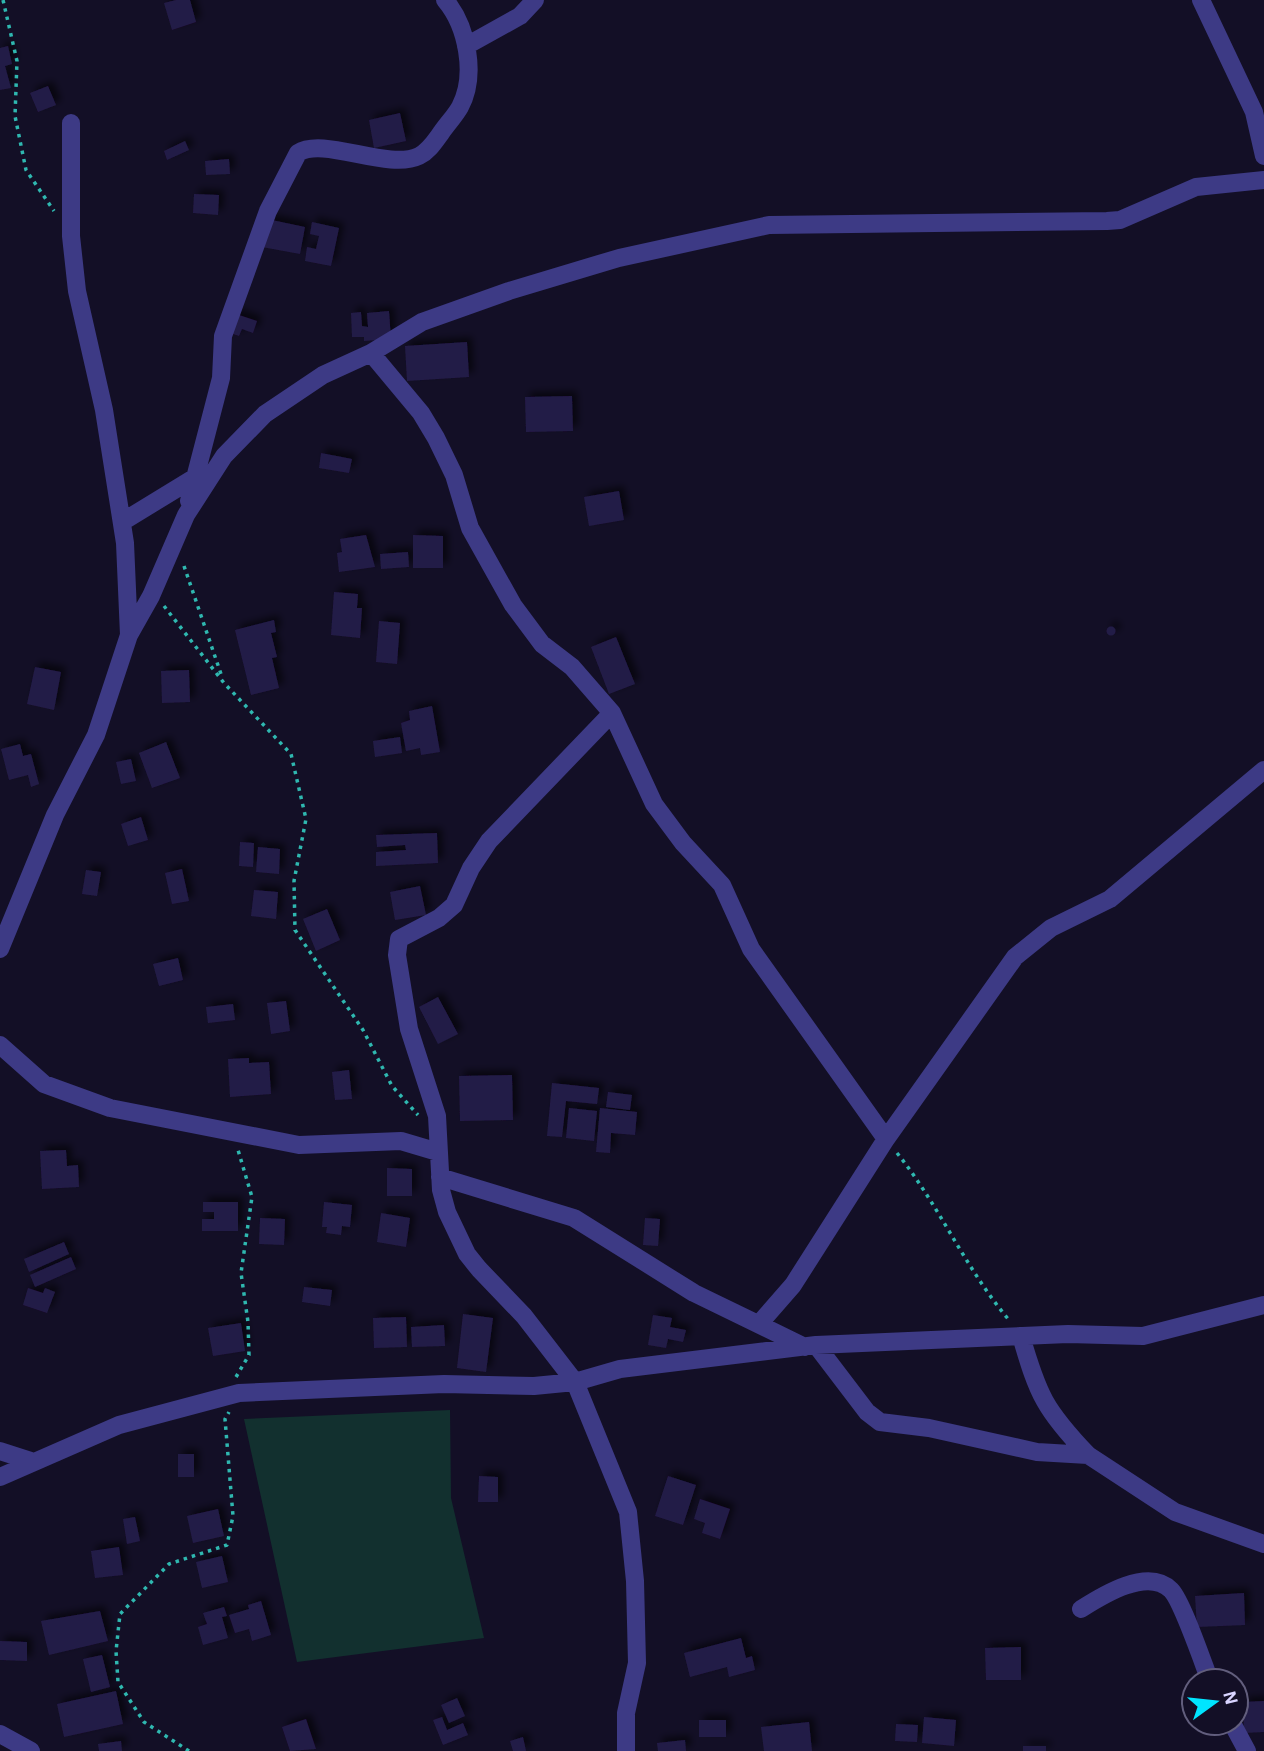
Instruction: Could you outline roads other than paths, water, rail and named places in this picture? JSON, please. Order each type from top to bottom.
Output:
[{"type":"street","points":[[186,515],[221,378],[225,329],[268,211],[298,153],[313,148],[397,160],[422,154],[461,106],[468,82],[466,47],[457,14],[445,0]]},
{"type":"street","points":[[466,47],[520,16],[535,0]]},
{"type":"street","points":[[1201,0],[1254,112],[1264,156]]},
{"type":"street","points":[[71,123],[71,236],[77,291],[104,410],[122,522],[128,575],[129,635]]},
{"type":"street","points":[[122,522],[195,478],[224,456],[265,414],[323,375],[371,353],[422,322],[509,291],[619,258],[769,225],[1107,221],[1120,219],[1196,187],[1264,180]]},
{"type":"street","points":[[371,353],[421,413],[436,438],[454,475],[470,528],[513,605],[542,644],[572,667],[612,713],[654,804],[683,843],[722,885],[751,949],[886,1139]]},
{"type":"street","points":[[0,949],[55,815],[96,735],[129,635],[151,596],[186,515],[224,456]]},
{"type":"street","points":[[128,575],[151,596]]},
{"type":"street","points":[[612,713],[489,841],[471,868],[454,905],[439,918],[400,939],[397,955],[409,1029],[433,1097],[440,1177],[447,1212],[467,1254],[524,1316],[575,1382],[602,1443],[631,1525],[637,1663],[626,1713],[626,1751]]},
{"type":"street","points":[[759,1324],[793,1285],[886,1139],[1016,957],[1051,928],[1110,899],[1264,770]]},
{"type":"street","points":[[0,1045],[33,1077],[110,1108],[299,1145],[401,1141],[438,1145]]},
{"type":"street","points":[[440,1177],[574,1218],[694,1293],[811,1346],[867,1412],[880,1422],[929,1428],[1037,1452],[1088,1455]]},
{"type":"street","points":[[0,1477],[119,1425],[239,1393],[431,1384],[534,1386],[575,1382],[620,1369],[811,1346],[1021,1336],[1143,1336],[1264,1305]]},
{"type":"street","points":[[1021,1336],[1036,1388],[1054,1419],[1088,1455],[1175,1512],[1264,1544]]},
{"type":"street","points":[[0,1451],[32,1461]]},
{"type":"street","points":[[1081,1609],[1102,1595],[1146,1581],[1163,1585],[1175,1595],[1204,1667]]},
{"type":"street","points":[[0,1734],[30,1751]]}]
